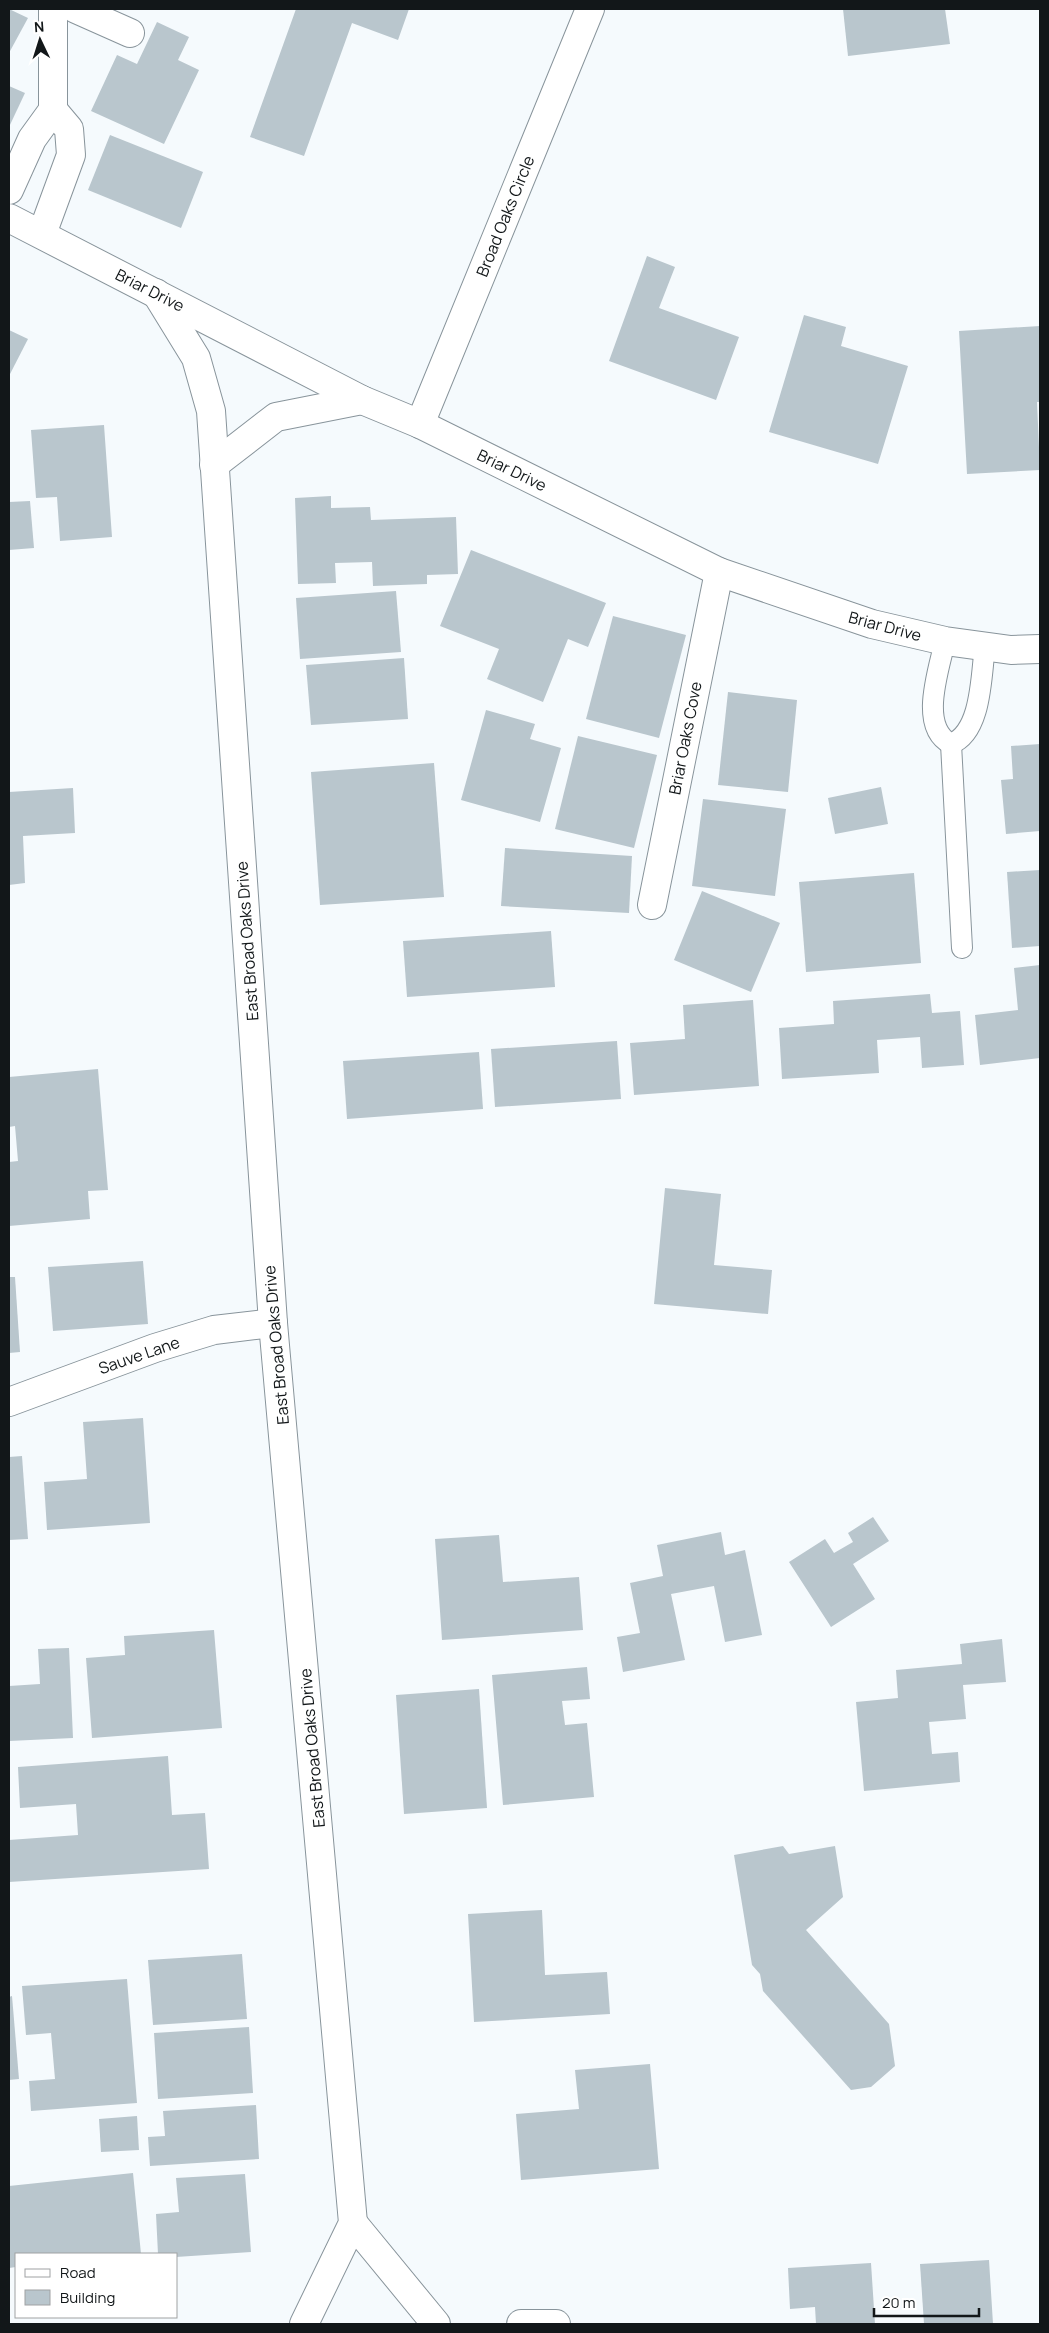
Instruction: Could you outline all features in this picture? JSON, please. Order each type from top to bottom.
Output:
[{"type":"street","points":[[9,190],[32,139],[53,110],[54,9]]},
{"type":"street","points":[[76,9],[130,33]]},
{"type":"street","name":"Broad Oaks Circle","points":[[420,424],[590,9]]},
{"type":"street","points":[[42,234],[71,155],[69,130],[53,110]]},
{"type":"street","name":"Briar Drive","points":[[9,218],[362,400],[420,424],[719,572],[872,624],[945,641],[1011,650],[1040,649]]},
{"type":"street","name":"East Broad Oaks Drive","points":[[156,293],[196,358],[211,411],[273,1323],[353,2223]]},
{"type":"street","points":[[214,465],[276,417],[362,400]]},
{"type":"street","name":"Briar Oaks Cove","points":[[652,905],[719,572]]},
{"type":"street","name":"Sauve Lane","points":[[9,1402],[155,1348],[214,1330],[273,1323]]},
{"type":"street","points":[[304,2324],[353,2223],[436,2324]]},
{"type":"street","points":[[521,2324],[556,2324]]},
{"type":"lane","points":[[945,641],[932,708],[935,728],[942,739],[951,744],[959,741],[974,718],[985,646]]},
{"type":"lane","points":[[951,744],[962,948]]},
{"type":"building","points":[[9,9],[28,18],[9,53]]},
{"type":"building","points":[[296,9],[409,9],[398,40],[352,23],[304,156],[250,137]]},
{"type":"building","points":[[843,9],[945,9],[950,44],[848,56]]},
{"type":"building","points":[[157,22],[189,37],[178,60],[199,70],[164,144],[91,111],[117,55],[137,64]]},
{"type":"building","points":[[9,86],[25,93],[9,127]]},
{"type":"building","points":[[110,135],[203,172],[181,228],[88,190]]},
{"type":"building","points":[[647,256],[675,267],[659,308],[739,337],[716,400],[609,361]]},
{"type":"building","points":[[804,315],[846,327],[841,346],[908,366],[878,464],[769,432]]},
{"type":"building","points":[[1040,326],[1040,402],[1037,402],[1040,470],[967,474],[959,331]]},
{"type":"building","points":[[9,330],[28,339],[9,376]]},
{"type":"building","points":[[104,425],[112,537],[60,541],[57,497],[36,498],[31,430]]},
{"type":"building","points":[[331,496],[331,508],[370,507],[371,520],[456,517],[458,574],[427,575],[427,584],[373,586],[372,562],[335,563],[336,583],[298,584],[295,498]]},
{"type":"building","points":[[30,501],[34,548],[9,550],[9,502]]},
{"type":"building","points":[[471,550],[606,603],[588,647],[568,639],[543,702],[487,679],[499,649],[440,626]]},
{"type":"building","points":[[396,591],[401,652],[300,659],[296,598]]},
{"type":"building","points":[[613,616],[686,635],[659,738],[586,719]]},
{"type":"building","points":[[404,658],[408,719],[311,725],[306,665]]},
{"type":"building","points":[[728,692],[797,700],[788,792],[718,785]]},
{"type":"building","points":[[486,710],[535,724],[530,739],[561,748],[540,822],[461,800]]},
{"type":"building","points":[[578,736],[657,755],[634,848],[555,829]]},
{"type":"building","points":[[1040,744],[1040,831],[1006,834],[1001,780],[1013,779],[1011,746]]},
{"type":"building","points":[[434,763],[444,897],[320,905],[311,772]]},
{"type":"building","points":[[881,787],[888,824],[835,834],[828,798]]},
{"type":"building","points":[[73,788],[75,833],[23,836],[25,883],[9,885],[9,792]]},
{"type":"building","points":[[703,799],[786,809],[775,896],[692,886]]},
{"type":"building","points":[[505,848],[632,856],[629,913],[501,906]]},
{"type":"building","points":[[1040,870],[1040,946],[1012,948],[1007,872]]},
{"type":"building","points":[[914,873],[921,963],[806,972],[799,882]]},
{"type":"building","points":[[702,891],[780,923],[751,992],[674,960]]},
{"type":"building","points":[[551,931],[555,987],[407,997],[403,941]]},
{"type":"building","points":[[1040,965],[1040,1058],[980,1065],[975,1015],[1018,1010],[1014,968]]},
{"type":"building","points":[[930,994],[932,1013],[960,1011],[964,1065],[922,1068],[920,1037],[877,1040],[879,1073],[782,1079],[779,1028],[834,1024],[833,1001]]},
{"type":"building","points":[[753,1000],[759,1086],[634,1095],[630,1043],[685,1039],[683,1005]]},
{"type":"building","points":[[617,1041],[621,1099],[495,1107],[491,1049]]},
{"type":"building","points":[[479,1052],[483,1109],[347,1119],[343,1061]]},
{"type":"building","points":[[98,1069],[108,1190],[88,1191],[90,1219],[9,1226],[9,1162],[18,1161],[15,1126],[9,1127],[9,1077]]},
{"type":"building","points":[[665,1188],[721,1194],[714,1265],[772,1270],[768,1314],[654,1304]]},
{"type":"building","points":[[143,1261],[148,1324],[53,1331],[48,1267]]},
{"type":"building","points":[[9,1277],[15,1277],[20,1352],[9,1353]]},
{"type":"building","points":[[143,1418],[150,1523],[47,1530],[44,1482],[87,1479],[83,1422]]},
{"type":"building","points":[[22,1456],[28,1539],[9,1540],[9,1457]]},
{"type":"building","points":[[873,1517],[889,1541],[853,1564],[875,1599],[831,1627],[789,1562],[825,1539],[834,1553],[853,1542],[848,1533]]},
{"type":"building","points":[[721,1532],[725,1555],[745,1550],[762,1635],[725,1642],[714,1586],[671,1594],[685,1660],[623,1672],[617,1637],[640,1633],[630,1583],[663,1576],[657,1545]]},
{"type":"building","points":[[499,1535],[503,1582],[579,1577],[583,1630],[442,1640],[435,1539]]},
{"type":"building","points":[[214,1630],[222,1728],[92,1738],[86,1658],[125,1655],[124,1636]]},
{"type":"building","points":[[1002,1639],[1006,1682],[963,1685],[966,1719],[929,1722],[932,1754],[958,1752],[960,1782],[864,1791],[856,1702],[898,1698],[896,1670],[962,1664],[960,1644]]},
{"type":"building","points":[[69,1648],[73,1738],[9,1741],[9,1686],[40,1684],[38,1649]]},
{"type":"building","points":[[587,1667],[590,1699],[562,1701],[565,1725],[587,1723],[594,1797],[503,1805],[492,1675]]},
{"type":"building","points":[[479,1689],[487,1808],[404,1814],[396,1695]]},
{"type":"building","points":[[168,1756],[172,1815],[205,1813],[209,1869],[9,1882],[9,1840],[78,1835],[76,1804],[20,1808],[18,1767]]},
{"type":"building","points":[[783,1846],[789,1854],[835,1846],[843,1897],[806,1930],[889,2024],[895,2066],[871,2087],[851,2090],[763,1991],[760,1974],[752,1965],[734,1855]]},
{"type":"building","points":[[542,1910],[545,1975],[607,1972],[610,2014],[474,2022],[468,1914]]},
{"type":"building","points":[[242,1954],[247,2019],[153,2025],[148,1960]]},
{"type":"building","points":[[127,1979],[137,2103],[31,2111],[29,2081],[55,2079],[51,2033],[26,2035],[22,1986]]},
{"type":"building","points":[[12,1996],[19,2079],[9,2080],[9,1997]]},
{"type":"building","points":[[249,2027],[253,2093],[158,2099],[154,2033]]},
{"type":"building","points":[[650,2064],[659,2169],[521,2180],[516,2114],[579,2109],[575,2070]]},
{"type":"building","points":[[256,2105],[259,2159],[150,2166],[148,2137],[165,2136],[163,2111]]},
{"type":"building","points":[[137,2116],[139,2150],[101,2152],[99,2119]]},
{"type":"building","points":[[133,2173],[141,2253],[15,2253],[15,2267],[9,2268],[9,2186]]},
{"type":"building","points":[[245,2174],[251,2252],[178,2257],[178,2253],[158,2253],[156,2214],[179,2212],[176,2178]]},
{"type":"building","points":[[989,2260],[993,2324],[924,2324],[920,2264]]},
{"type":"building","points":[[871,2263],[875,2324],[816,2324],[815,2307],[790,2309],[788,2268]]}]
